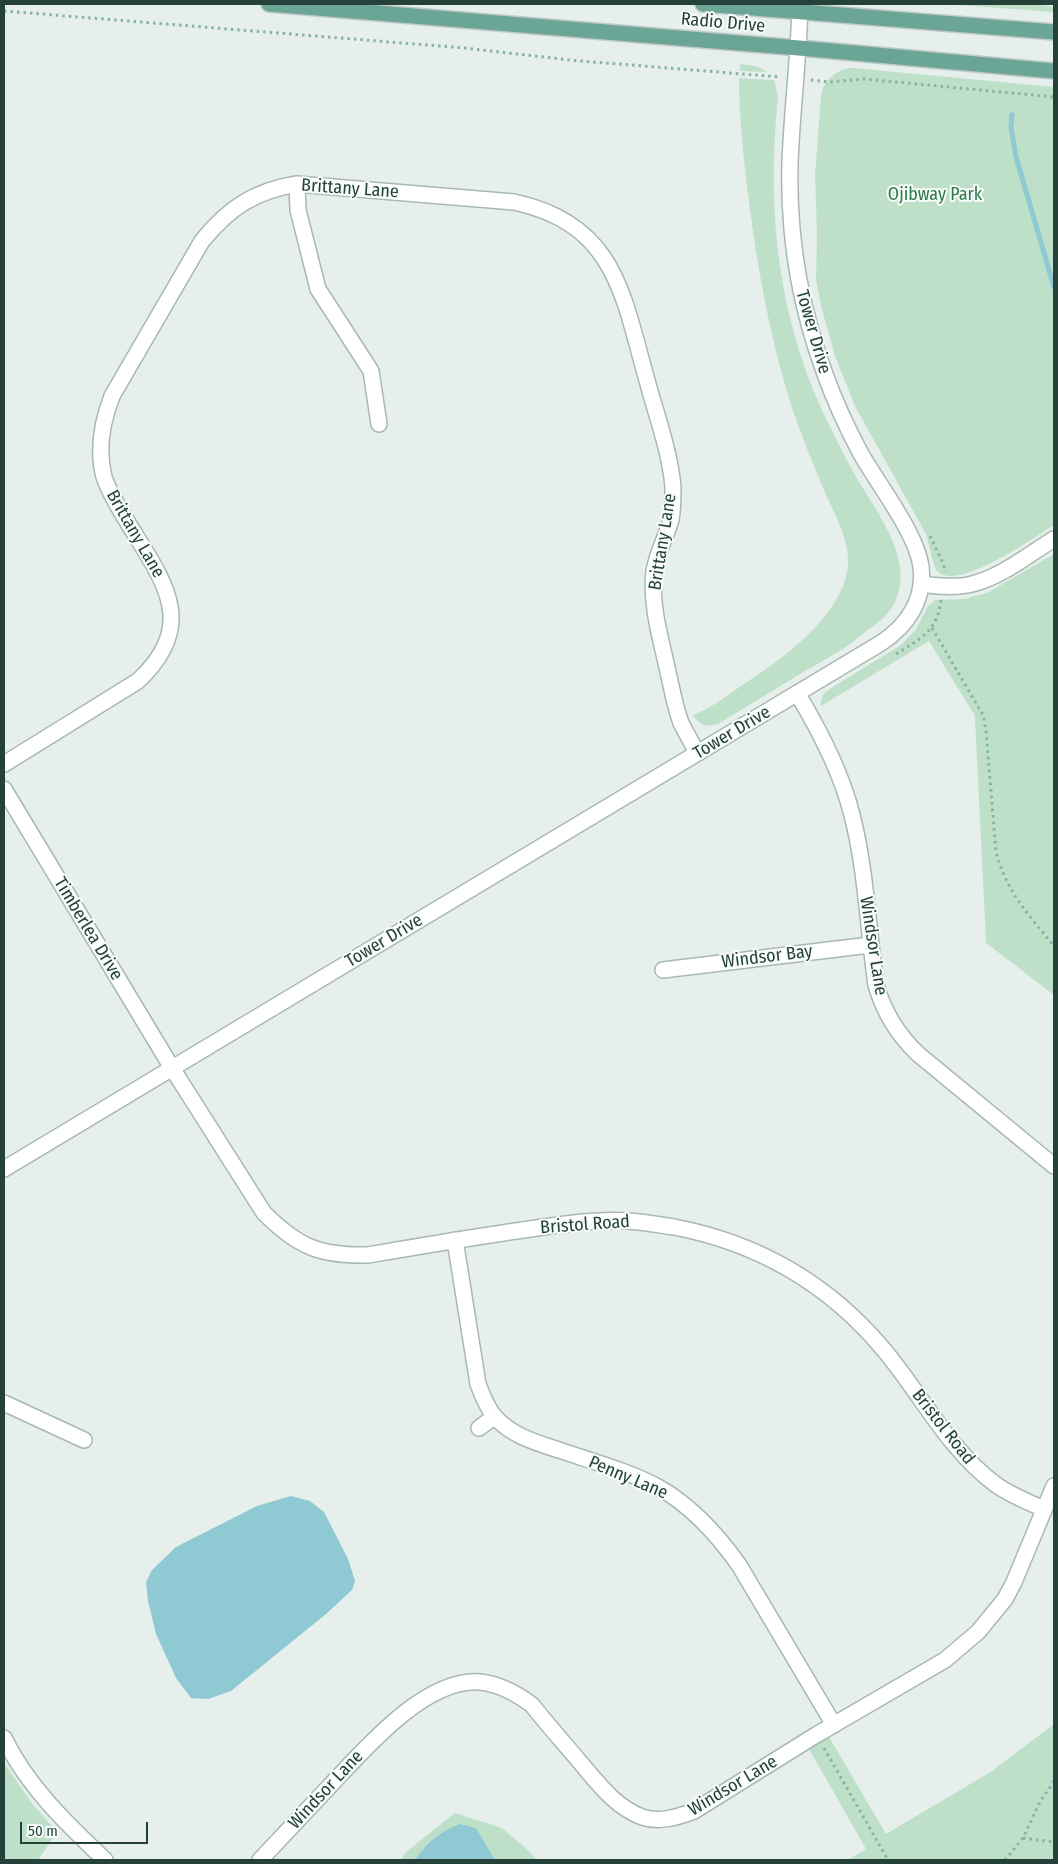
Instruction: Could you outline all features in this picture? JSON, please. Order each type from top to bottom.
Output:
[{"type":"main road","name":"Radio Drive","points":[[270,4],[1054,71]]},
{"type":"main road","name":"Radio Drive","points":[[703,4],[800,8],[1054,32]]},
{"type":"street","name":"Tower Drive","points":[[4,1169],[797,693],[895,633],[905,623],[913,611],[921,584],[920,562],[913,542],[861,453],[840,412],[814,344],[803,301],[793,243],[790,182],[791,134],[799,48],[800,8]]},
{"type":"street","points":[[297,184],[298,210],[318,289],[371,370],[379,424]]},
{"type":"street","name":"Brittany Lane","points":[[4,764],[138,681],[152,668],[162,652],[170,634],[170,600],[164,582],[111,496],[104,477],[101,459],[101,438],[105,415],[112,396],[202,241],[216,223],[234,208],[254,196],[275,188],[297,184],[514,202],[536,207],[555,215],[574,228],[591,241],[607,261],[623,296],[671,468],[673,505],[671,520],[654,569],[654,608],[681,723],[697,753]]},
{"type":"street","points":[[921,584],[950,586],[975,583],[994,575],[1054,540]]},
{"type":"street","name":"Windsor Lane","points":[[797,693],[832,758],[852,814],[859,847],[876,985],[892,1024],[905,1042],[918,1054],[1054,1166]]},
{"type":"street","name":"Timberlea Drive","points":[[4,789],[172,1068]]},
{"type":"street","name":"Windsor Bay","points":[[663,970],[870,945]]},
{"type":"street","name":"Bristol Road","points":[[172,1068],[264,1213],[280,1229],[297,1241],[320,1251],[342,1255],[368,1255],[454,1240],[600,1220],[647,1222],[721,1238],[756,1252],[791,1270],[817,1287],[846,1310],[886,1352],[961,1452],[978,1471],[997,1485],[1044,1509]]},
{"type":"street","name":"Penny Lane","points":[[454,1240],[478,1384],[485,1402],[494,1417],[512,1432],[530,1440],[631,1475],[658,1488],[703,1520],[739,1565],[834,1725]]},
{"type":"street","points":[[4,1402],[84,1440]]},
{"type":"street","points":[[479,1428],[494,1417]]},
{"type":"street","name":"Windsor Lane","points":[[260,1860],[384,1730],[399,1717],[428,1697],[456,1685],[479,1682],[502,1686],[518,1694],[532,1705],[609,1795],[624,1809],[643,1818],[662,1820],[694,1811],[816,1735],[944,1660],[978,1632],[1005,1599],[1014,1582],[1054,1486]]},
{"type":"street","points":[[4,1738],[26,1775],[51,1807],[105,1860]]},
{"type":"path","points":[[4,11],[466,48],[569,60],[769,76]]},
{"type":"path","points":[[829,82],[864,79],[1054,97]]},
{"type":"path","points":[[927,532],[943,563],[944,572]]},
{"type":"path","points":[[932,628],[982,715],[986,730],[996,852],[1001,870],[1008,886],[1021,906],[1054,946]]},
{"type":"path","points":[[816,1735],[888,1860]]},
{"type":"path","points":[[1005,1860],[1023,1838],[1040,1802],[1054,1782]]},
{"type":"path","points":[[1023,1838],[1054,1842]]},
{"type":"green space","points":[[945,4],[1043,5],[1054,7],[1054,12]]},
{"type":"green space","points":[[740,64],[756,66],[768,72],[740,71]]},
{"type":"green space","name":"Ojibway Park","points":[[853,68],[1054,87],[1054,525],[996,561],[961,575],[947,576],[937,571],[926,534],[855,406],[835,356],[821,306],[816,279],[815,176],[821,95],[825,84],[832,76],[841,70]]},
{"type":"green space","points":[[739,78],[774,80],[778,96],[774,184],[776,227],[780,269],[788,311],[814,392],[845,457],[892,539],[898,555],[900,588],[894,604],[888,612],[850,644],[718,724],[707,726],[698,721],[693,715],[705,710],[754,677],[789,652],[806,637],[822,620],[834,603],[843,584],[848,565],[844,536],[815,469],[791,405],[771,330],[756,253],[749,202],[741,125]]},
{"type":"green space","points":[[1054,554],[1054,995],[986,943],[975,716],[929,641],[821,706],[821,703],[822,697],[828,690],[901,645],[916,629],[928,606],[935,600],[965,599],[987,593]]},
{"type":"green space","points":[[1054,1724],[1054,1860],[848,1860],[866,1849],[805,1742],[825,1730],[886,1834],[992,1771]]},
{"type":"green space","points":[[4,1763],[31,1802],[57,1832],[38,1860],[4,1860]]},
{"type":"green space","points":[[455,1813],[502,1828],[537,1860],[401,1860],[406,1852]]},
{"type":"water","points":[[291,1496],[310,1501],[324,1512],[348,1559],[355,1581],[352,1590],[326,1614],[231,1691],[208,1699],[191,1698],[176,1678],[156,1634],[148,1601],[146,1582],[152,1570],[176,1547],[257,1506]]},
{"type":"water","points":[[460,1824],[476,1828],[495,1860],[415,1860],[434,1838]]},
{"type":"waterway","points":[[1012,115],[1011,127],[1016,157],[1054,287]]}]
